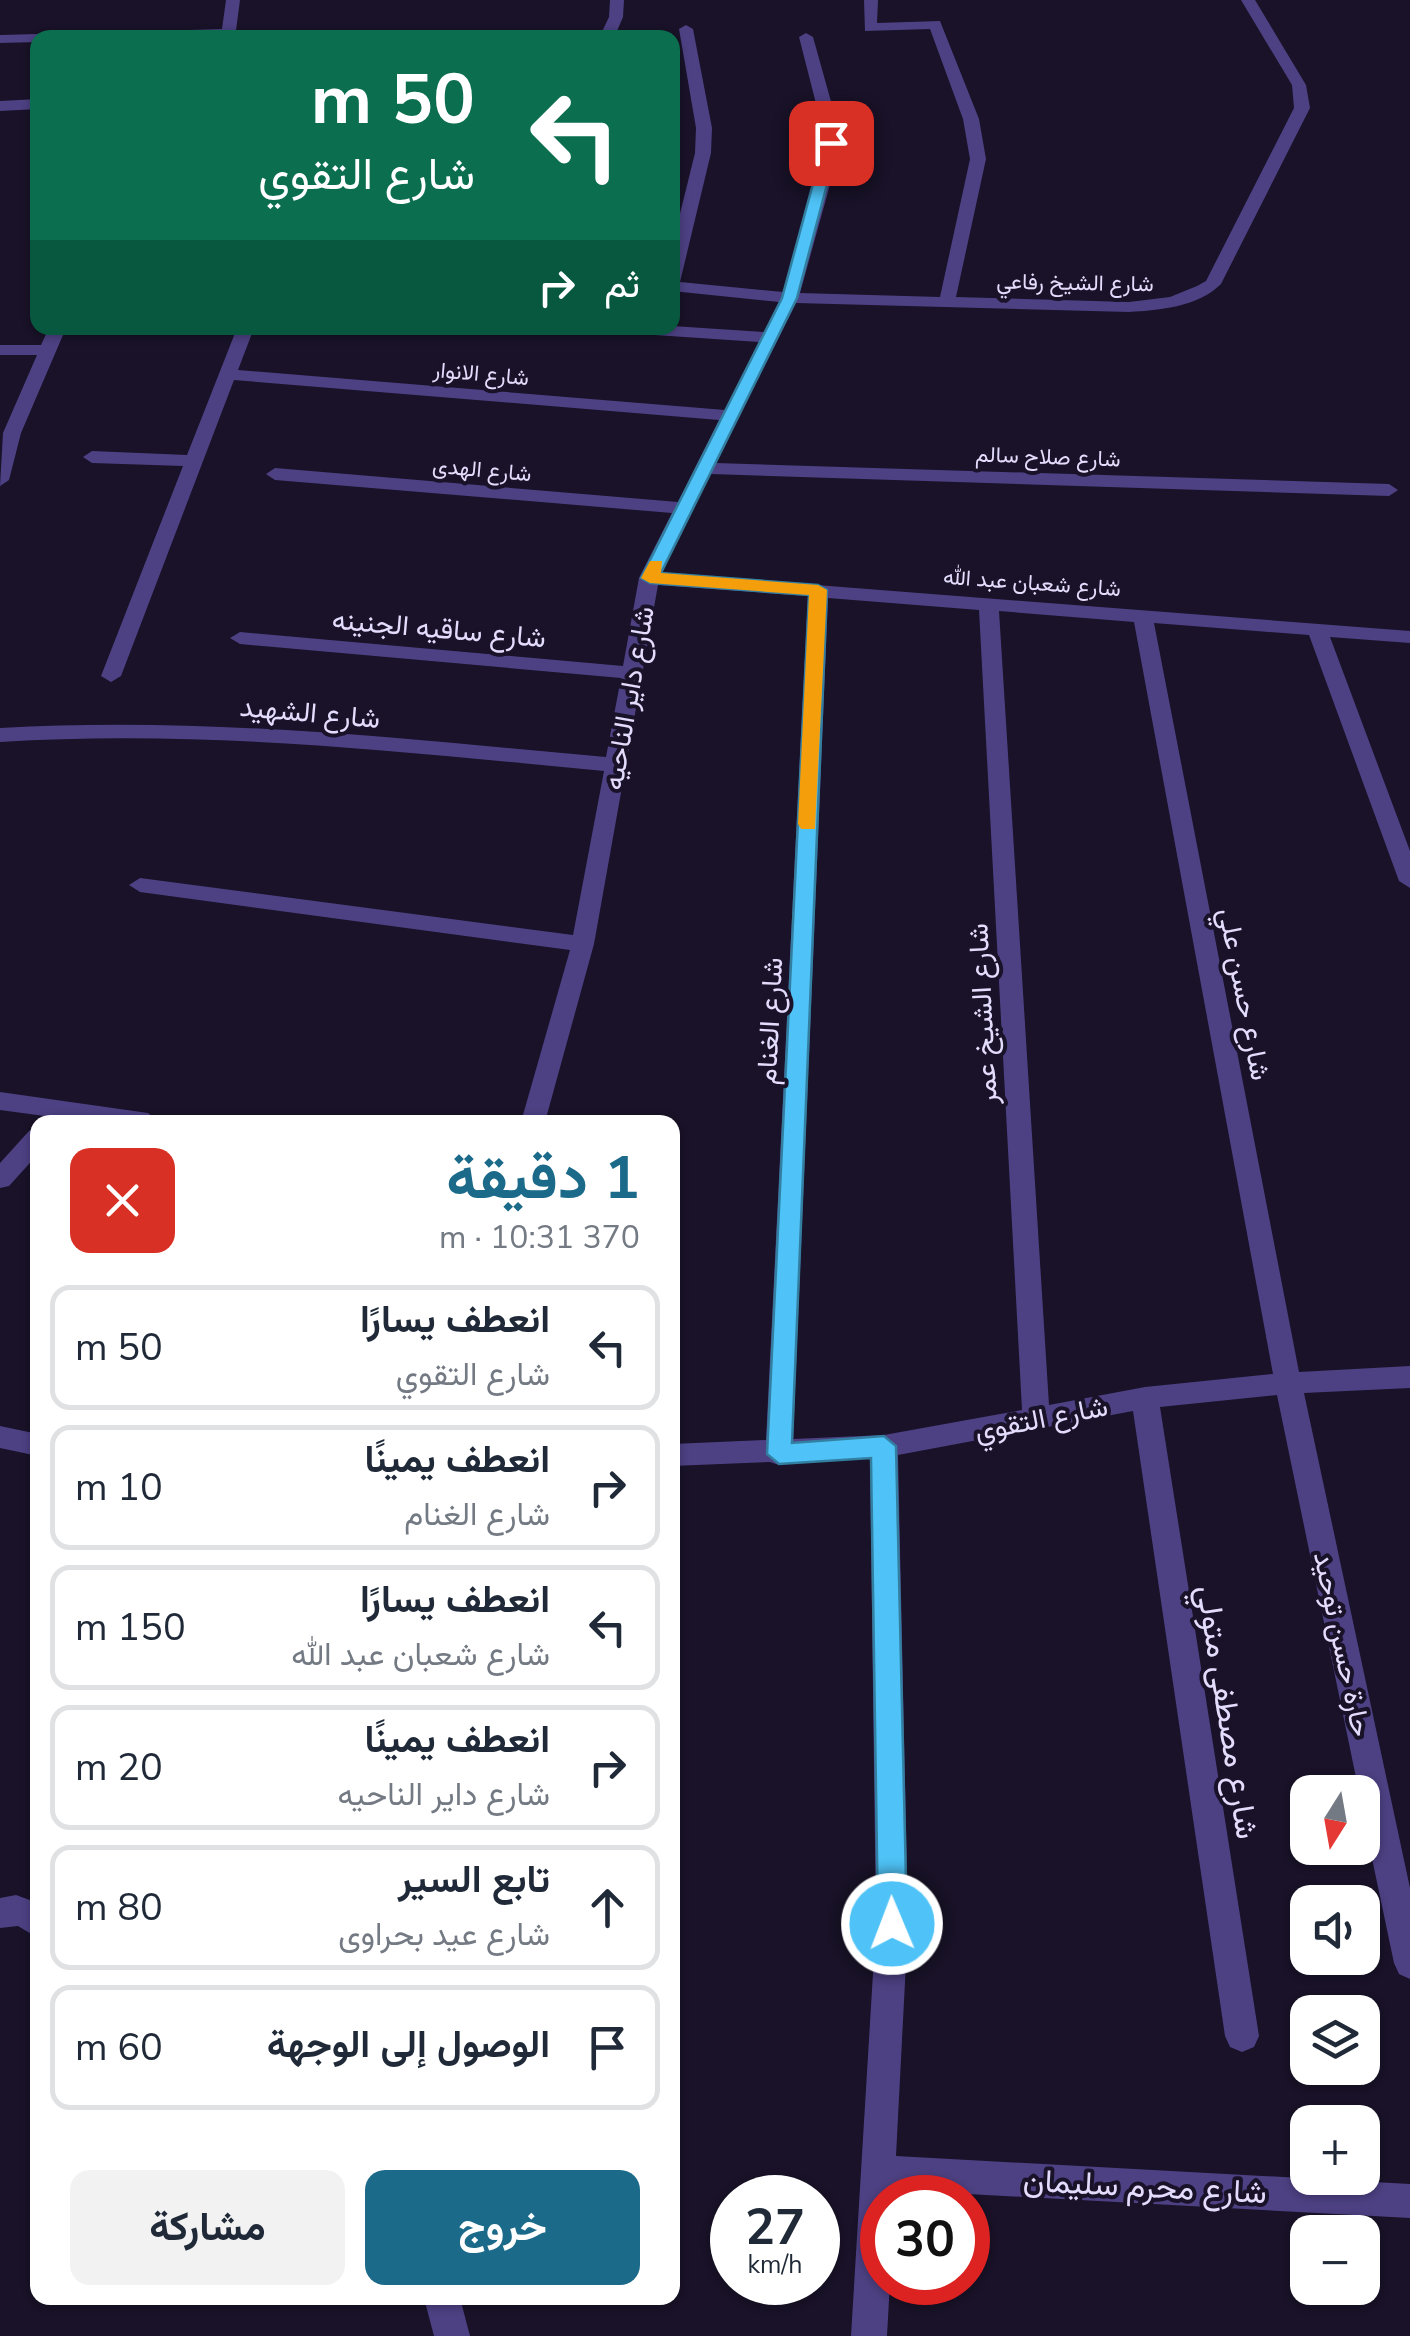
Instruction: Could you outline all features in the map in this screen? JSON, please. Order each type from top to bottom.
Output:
[{"type":"street","points":[[230,30],[233,0]]},
{"type":"street","points":[[610,30],[617,0]]},
{"type":"street","points":[[871,0],[870,28],[936,24],[976,139],[976,180],[947,302]]},
{"type":"street","name":"شارع الشيخ رفاعي","points":[[680,285],[790,298],[947,302],[1164,305],[1194,297],[1214,284],[1302,108],[1300,84],[1248,0]]},
{"type":"street","points":[[680,248],[704,141],[704,108],[686,29]]},
{"type":"street","name":"شارع داير الناحيه","points":[[534,1115],[583,944],[650,578],[790,298],[831,143],[806,37]]},
{"type":"street","points":[[0,39],[30,38]]},
{"type":"street","points":[[0,106],[30,104]]},
{"type":"street","points":[[680,332],[770,338]]},
{"type":"street","points":[[0,480],[6,433],[54,335]]},
{"type":"street","points":[[111,676],[242,335]]},
{"type":"street","points":[[0,350],[47,350]]},
{"type":"street","name":"شارع الانوار","points":[[227,374],[731,416]]},
{"type":"street","points":[[92,456],[194,460]]},
{"type":"street","name":"شارع صلاح سالم","points":[[705,468],[1388,490]]},
{"type":"street","name":"شارع الهدى","points":[[276,474],[684,508]]},
{"type":"street","name":"شارع شعبان عبد الله","points":[[650,578],[1410,637]]},
{"type":"street","name":"شارع الغنام","points":[[779,1454],[818,590]]},
{"type":"street","name":"شارع الشيخ عمر","points":[[989,604],[1036,1421]]},
{"type":"street","name":"شارع حسن علي","points":[[1142,616],[1288,1383]]},
{"type":"street","points":[[1316,629],[1410,881]]},
{"type":"street","name":"شارع ساقيه الجنينه","points":[[240,638],[632,673]]},
{"type":"street","name":"شارع الشهيد","points":[[0,734],[130,729],[224,733],[616,765]]},
{"type":"street","points":[[140,885],[583,944]]},
{"type":"street","points":[[0,1101],[52,1115]]},
{"type":"street","points":[[0,1179],[30,1146]]},
{"type":"street","name":"شارع التقوي","points":[[680,1455],[779,1454],[884,1446],[1145,1398],[1288,1383],[1410,1378]]},
{"type":"street","name":"حارة حسن توحيد","points":[[1288,1383],[1410,1963]]},
{"type":"street","name":"شارع مصطفى متولي","points":[[1145,1398],[1242,2036]]},
{"type":"street","points":[[0,1438],[30,1444]]},
{"type":"street","points":[[869,2336],[892,1924],[884,1446]]},
{"type":"street","points":[[0,1912],[12,1909],[30,1914]]},
{"type":"street","name":"شارع محرم سليمان","points":[[880,2172],[1410,2200]]},
{"type":"street","points":[[444,2305],[452,2336]]},
{"type":"slow traffic","points":[[656,565],[650,578],[818,590],[808,824]]},
{"type":"route","points":[[831,143],[790,298],[650,578],[818,590],[779,1454],[884,1446],[892,1924]]}]
